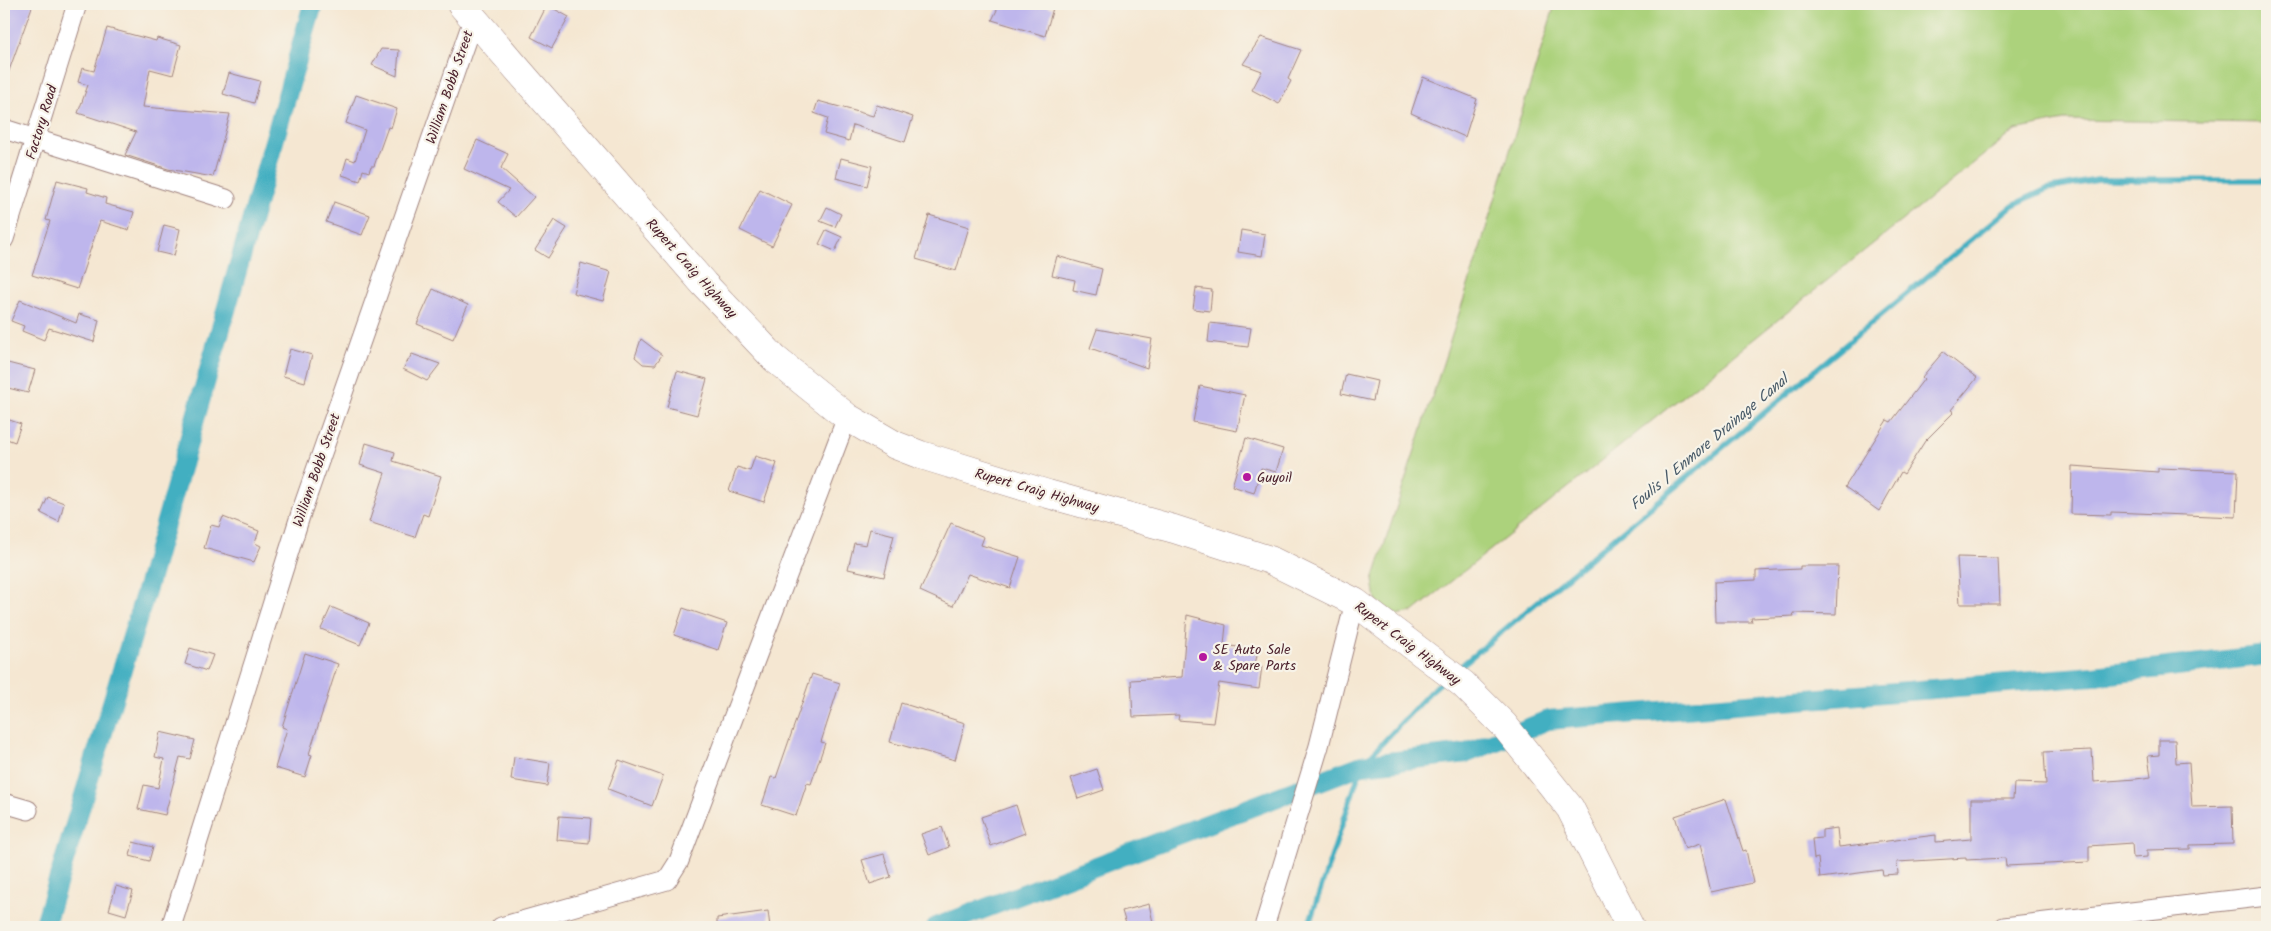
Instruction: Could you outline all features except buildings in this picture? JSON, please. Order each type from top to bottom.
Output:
[{"type":"main road","name":"Rupert Craig Highway","points":[[468,10],[704,284],[775,359],[847,417],[895,445],[921,456],[1174,529],[1270,560],[1355,602],[1463,684],[1504,725],[1570,808],[1630,927]]},
{"type":"street","name":"Factory Road","points":[[4,239],[77,4]]},
{"type":"street","name":"William Bobb Street","points":[[171,927],[301,513],[468,10]]},
{"type":"street","points":[[4,130],[226,199]]},
{"type":"street","points":[[501,927],[667,880],[679,861],[847,417]]},
{"type":"street","points":[[1264,927],[1320,746],[1355,602]]},
{"type":"street","points":[[4,803],[28,810]]},
{"type":"street","points":[[2004,927],[2267,896]]},
{"type":"green space","points":[[1555,4],[2267,4],[2267,123],[2064,120],[2015,130],[1413,612],[1396,615],[1376,600],[1373,580],[1476,261]]},
{"type":"waterway","points":[[44,927],[149,581],[313,4]]},
{"type":"waterway","name":"Foulis / Enmore Drainage Canal","points":[[1456,670],[2013,205],[2047,189],[2097,180],[2267,180]]},
{"type":"waterway","points":[[936,927],[1362,765],[1467,753],[1548,720],[2094,676],[2267,655]]},
{"type":"waterway","name":"Foulis / Enmore Drainage Canal","points":[[1308,927],[1362,765],[1430,692],[1445,679]]},
{"type":"place","name":"Guyoil","points":[[1247,477]]},
{"type":"place","name":"SE Auto Sale & Spare Parts","points":[[1203,657]]}]
